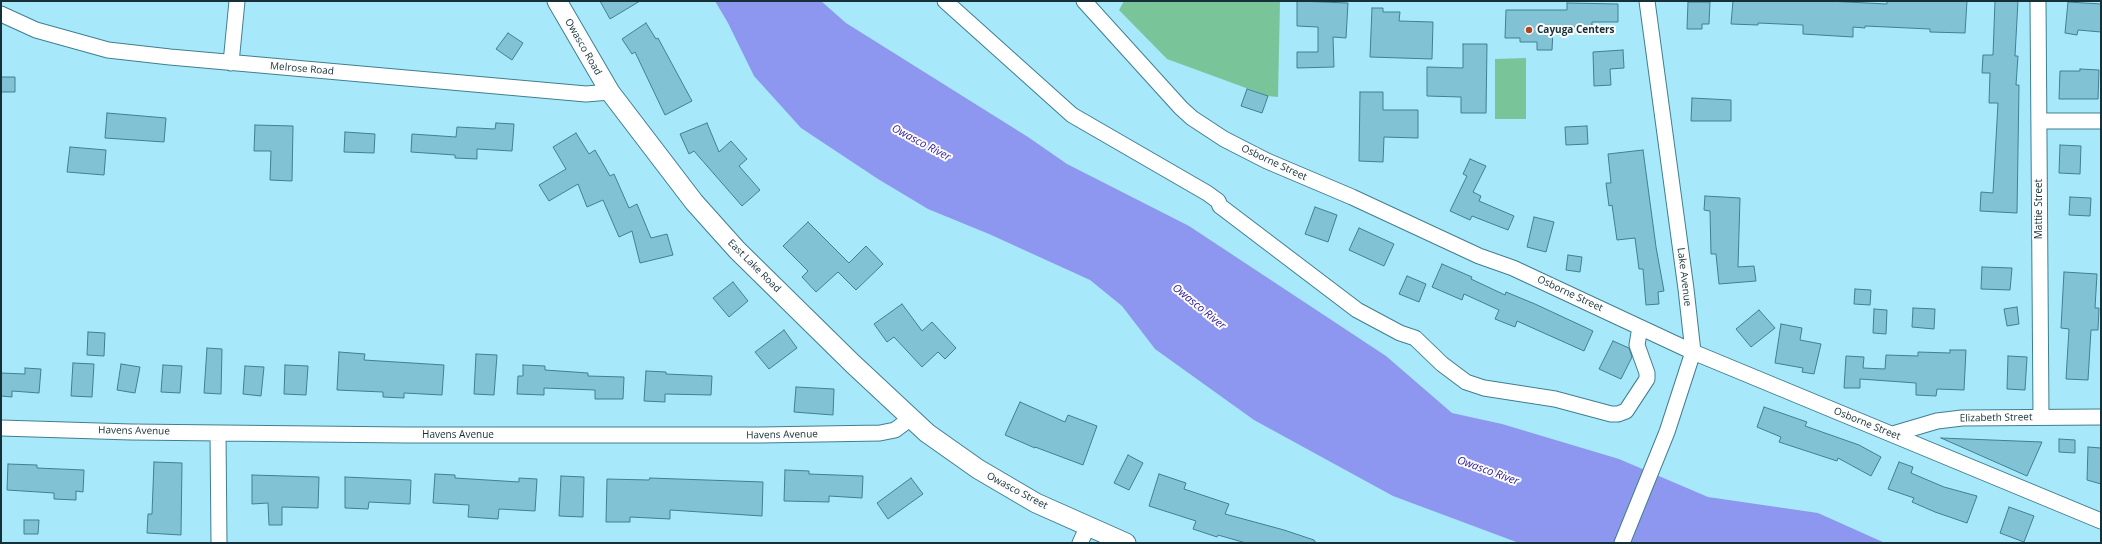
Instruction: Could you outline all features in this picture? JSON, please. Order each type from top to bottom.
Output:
[{"type":"main road","name":"Owasco Road","points":[[557,1],[610,92]]},
{"type":"main road","name":"East Lake Road","points":[[610,92],[694,202],[737,250],[914,421]]},
{"type":"main road","name":"Owasco Street","points":[[914,421],[951,451],[1006,486],[1126,543]]},
{"type":"street","points":[[231,63],[237,1]]},
{"type":"street","points":[[945,1],[1072,115],[1207,193],[1218,201],[1220,206],[1357,310],[1400,333],[1415,338],[1442,364],[1466,382],[1484,388],[1556,399],[1610,414],[1618,414],[1626,411],[1647,379],[1647,373],[1637,345],[1639,334],[1642,330]]},
{"type":"street","name":"Osborne Street","points":[[1084,1],[1181,108],[1192,118],[1224,139],[1267,161],[1352,197],[1479,256],[1513,268],[1642,330],[2101,521]]},
{"type":"street","name":"Lake Avenue","points":[[1622,543],[1667,432],[1693,352],[1686,289],[1647,1]]},
{"type":"street","name":"Mattie Street","points":[[2038,1],[2041,417]]},
{"type":"street","name":"Melrose Road","points":[[1,14],[36,30],[92,46],[170,57],[586,94],[610,92]]},
{"type":"street","points":[[2039,121],[2101,121]]},
{"type":"street","name":"Elizabeth Street","points":[[1893,434],[1937,421],[1962,418],[2101,417]]},
{"type":"street","name":"Havens Avenue","points":[[1,428],[218,433],[612,436],[872,433],[895,430],[914,421]]},
{"type":"street","points":[[218,433],[219,543]]},
{"type":"street","points":[[1080,543],[1088,526]]},
{"type":"green space","points":[[1124,1],[1280,1],[1278,97],[1268,96],[1167,59],[1119,10]]},
{"type":"green space","points":[[1526,58],[1526,119],[1495,119],[1495,59]]},
{"type":"water","name":"Owasco River","points":[[715,1],[821,1],[846,23],[1028,137],[1067,164],[1189,226],[1386,356],[1452,413],[1502,424],[1619,459],[1708,497],[1818,513],[1885,543],[1519,543],[1393,496],[1254,420],[1155,349],[1122,306],[1090,280],[989,234],[928,209],[878,179],[801,128],[754,76],[728,23]]},
{"type":"building","points":[[600,1],[640,1],[610,19]]},
{"type":"building","points":[[1297,1],[1348,3],[1346,38],[1333,37],[1334,67],[1297,68],[1297,52],[1318,52],[1318,27],[1297,26]]},
{"type":"building","points":[[1733,1],[1827,1],[1887,4],[1887,1],[1967,1],[1965,33],[1930,32],[1930,29],[1865,26],[1865,28],[1853,27],[1853,37],[1803,34],[1803,25],[1758,23],[1758,25],[1731,24]]},
{"type":"building","points":[[1995,1],[2018,1],[2015,56],[2018,56],[2016,85],[2019,85],[2017,213],[1980,211],[1981,192],[1993,193],[1998,103],[1989,103],[1990,73],[1982,73],[1983,55],[1993,55]]},
{"type":"building","points":[[1688,2],[1710,2],[1709,24],[1702,24],[1702,29],[1687,29]]},
{"type":"building","points":[[2068,2],[2101,4],[2101,32],[2078,30],[2077,35],[2065,33]]},
{"type":"building","points":[[1567,3],[1618,4],[1618,22],[1592,22],[1592,27],[1558,27],[1558,30],[1553,30],[1552,50],[1537,50],[1537,42],[1520,42],[1520,38],[1505,38],[1506,10],[1567,10]]},
{"type":"building","points":[[1372,8],[1383,8],[1383,12],[1400,12],[1399,21],[1433,22],[1432,59],[1370,57]]},
{"type":"building","points":[[646,23],[656,39],[658,38],[692,101],[665,115],[635,52],[632,54],[622,39]]},
{"type":"building","points":[[508,33],[523,43],[512,60],[496,49]]},
{"type":"building","points":[[1463,44],[1487,44],[1486,113],[1461,113],[1461,97],[1427,96],[1427,67],[1463,68]]},
{"type":"building","points":[[1623,50],[1624,68],[1610,69],[1611,85],[1594,86],[1593,52]]},
{"type":"building","points":[[2080,69],[2099,70],[2098,99],[2059,99],[2060,71],[2080,71]]},
{"type":"building","points":[[1,77],[15,77],[15,92],[1,92]]},
{"type":"building","points":[[1247,89],[1268,96],[1262,113],[1241,106]]},
{"type":"building","points":[[1360,92],[1383,92],[1383,110],[1418,110],[1418,138],[1384,137],[1383,162],[1359,161]]},
{"type":"building","points":[[1692,98],[1731,100],[1731,121],[1691,121]]},
{"type":"building","points":[[107,113],[166,118],[164,142],[105,138]]},
{"type":"building","points":[[496,123],[514,124],[512,151],[477,149],[477,159],[455,158],[455,155],[411,152],[412,134],[456,137],[457,127],[495,129]]},
{"type":"building","points":[[707,123],[719,152],[731,141],[747,159],[739,166],[760,190],[742,206],[694,151],[689,154],[680,134]]},
{"type":"building","points":[[255,125],[293,126],[292,181],[270,180],[271,151],[254,151]]},
{"type":"building","points":[[1587,126],[1588,144],[1566,145],[1565,127]]},
{"type":"building","points":[[345,132],[375,134],[374,153],[344,152]]},
{"type":"building","points":[[576,133],[589,154],[595,150],[610,176],[614,174],[629,208],[637,204],[651,238],[667,234],[673,255],[640,263],[632,231],[619,237],[603,200],[587,207],[578,184],[549,201],[539,185],[566,169],[553,147]]},
{"type":"building","points":[[2060,145],[2081,146],[2080,174],[2059,173]]},
{"type":"building","points":[[70,147],[106,150],[104,175],[67,172]]},
{"type":"building","points":[[1643,150],[1656,247],[1664,291],[1658,292],[1659,304],[1646,305],[1643,269],[1639,269],[1635,238],[1617,240],[1612,205],[1609,206],[1606,183],[1611,183],[1608,154]]},
{"type":"building","points":[[1470,159],[1486,166],[1473,192],[1481,196],[1479,201],[1514,216],[1508,230],[1472,216],[1470,220],[1450,211],[1467,176],[1463,174]]},
{"type":"building","points":[[1705,196],[1740,198],[1738,267],[1754,266],[1756,281],[1719,284],[1716,254],[1711,254],[1710,211],[1704,210]]},
{"type":"building","points":[[2070,197],[2091,198],[2090,216],[2069,215]]},
{"type":"building","points":[[1315,207],[1337,215],[1328,242],[1305,234]]},
{"type":"building","points":[[1534,217],[1554,222],[1546,252],[1527,247]]},
{"type":"building","points":[[808,222],[849,263],[866,246],[883,264],[856,290],[838,272],[816,292],[802,277],[808,271],[783,246]]},
{"type":"building","points":[[1359,228],[1394,244],[1384,266],[1349,250]]},
{"type":"building","points":[[1568,255],[1582,257],[1580,272],[1566,270]]},
{"type":"building","points":[[1442,264],[1472,277],[1471,279],[1505,295],[1506,292],[1593,331],[1584,351],[1517,321],[1515,327],[1495,319],[1499,310],[1464,294],[1462,300],[1432,287]]},
{"type":"building","points":[[1982,267],[2012,268],[2010,290],[1981,289]]},
{"type":"building","points":[[2064,272],[2097,274],[2095,308],[2099,308],[2098,330],[2091,330],[2088,380],[2066,379],[2069,329],[2061,328]]},
{"type":"building","points":[[1407,276],[1426,284],[1419,302],[1399,294]]},
{"type":"building","points":[[733,282],[748,301],[729,317],[713,298]]},
{"type":"building","points":[[1855,289],[1871,290],[1870,305],[1854,304]]},
{"type":"building","points":[[902,304],[922,331],[932,322],[956,348],[945,359],[938,352],[922,367],[894,337],[887,342],[874,324]]},
{"type":"building","points":[[2017,307],[2019,324],[2007,326],[2004,309]]},
{"type":"building","points":[[1913,308],[1935,309],[1934,329],[1912,327]]},
{"type":"building","points":[[1874,309],[1887,310],[1886,334],[1873,333]]},
{"type":"building","points":[[1759,310],[1775,328],[1751,347],[1736,329]]},
{"type":"building","points":[[1781,324],[1802,328],[1800,340],[1821,344],[1814,374],[1802,372],[1803,368],[1775,363]]},
{"type":"building","points":[[784,330],[797,348],[769,369],[755,352]]},
{"type":"building","points":[[88,332],[105,333],[104,356],[87,355]]},
{"type":"building","points":[[1613,341],[1629,348],[1632,357],[1621,379],[1599,369]]},
{"type":"building","points":[[207,348],[222,349],[221,394],[204,393]]},
{"type":"building","points":[[1950,350],[1966,350],[1964,390],[1937,389],[1936,396],[1916,395],[1916,383],[1860,379],[1860,388],[1844,388],[1846,356],[1864,357],[1863,368],[1885,369],[1886,355],[1918,356],[1918,352],[1950,353]]},
{"type":"building","points":[[339,352],[365,354],[364,360],[444,365],[442,395],[404,393],[404,398],[383,397],[383,392],[337,390]]},
{"type":"building","points":[[476,354],[497,355],[494,395],[474,394]]},
{"type":"building","points":[[2008,356],[2027,357],[2025,390],[2007,389]]},
{"type":"building","points":[[73,363],[94,364],[92,397],[71,396]]},
{"type":"building","points":[[121,364],[140,367],[135,393],[117,390]]},
{"type":"building","points":[[163,365],[182,366],[180,393],[161,392]]},
{"type":"building","points":[[285,365],[308,366],[306,395],[284,394]]},
{"type":"building","points":[[523,365],[545,366],[545,370],[588,373],[588,376],[624,377],[623,399],[595,399],[595,390],[544,388],[544,395],[517,394],[518,376],[523,376]]},
{"type":"building","points":[[245,366],[264,367],[261,396],[243,394]]},
{"type":"building","points":[[25,368],[41,369],[39,393],[12,391],[12,397],[1,396],[1,373],[25,374]]},
{"type":"building","points":[[646,371],[666,372],[666,374],[712,376],[711,395],[665,394],[665,402],[644,401]]},
{"type":"building","points":[[796,387],[834,389],[833,415],[794,412]]},
{"type":"building","points":[[1020,402],[1065,422],[1068,415],[1097,426],[1083,465],[1035,448],[1005,435]]},
{"type":"building","points":[[1764,407],[1807,422],[1805,426],[1859,445],[1881,457],[1871,476],[1838,458],[1837,461],[1779,442],[1781,437],[1757,427]]},
{"type":"building","points":[[1941,438],[2042,442],[2027,476]]},
{"type":"building","points":[[2059,439],[2075,440],[2075,453],[2059,452]]},
{"type":"building","points":[[2088,447],[2101,448],[2101,484],[2087,480]]},
{"type":"building","points":[[1128,455],[1143,463],[1129,490],[1114,483]]},
{"type":"building","points":[[154,462],[182,463],[181,535],[147,533],[148,514],[152,514]]},
{"type":"building","points":[[1899,462],[1913,467],[1911,473],[1944,487],[1977,496],[1967,523],[1935,512],[1912,502],[1914,498],[1888,489]]},
{"type":"building","points":[[8,464],[37,465],[37,468],[84,470],[83,492],[76,491],[76,500],[54,499],[54,493],[7,490]]},
{"type":"building","points":[[785,470],[809,471],[809,474],[863,476],[862,498],[829,496],[829,502],[784,501]]},
{"type":"building","points":[[435,474],[455,475],[455,478],[519,482],[519,478],[537,479],[535,511],[499,509],[498,519],[468,517],[469,505],[433,503]]},
{"type":"building","points":[[1159,474],[1186,483],[1184,489],[1229,504],[1225,514],[1284,530],[1314,540],[1316,543],[1246,543],[1218,535],[1217,537],[1193,529],[1196,521],[1149,506]]},
{"type":"building","points":[[252,475],[319,477],[318,508],[282,507],[282,525],[269,525],[268,503],[252,504]]},
{"type":"building","points":[[561,476],[584,477],[583,517],[559,516]]},
{"type":"building","points":[[345,477],[411,480],[410,504],[369,502],[368,509],[345,508]]},
{"type":"building","points":[[650,478],[763,482],[762,516],[670,510],[670,519],[630,517],[630,522],[606,522],[607,479],[649,480]]},
{"type":"building","points":[[911,478],[923,494],[888,519],[877,503]]},
{"type":"building","points":[[2009,507],[2034,516],[2024,542],[2000,533]]},
{"type":"building","points":[[24,520],[39,520],[38,534],[24,534]]},
{"type":"place","name":"Cayuga Centers","points":[[1529,30]]}]
